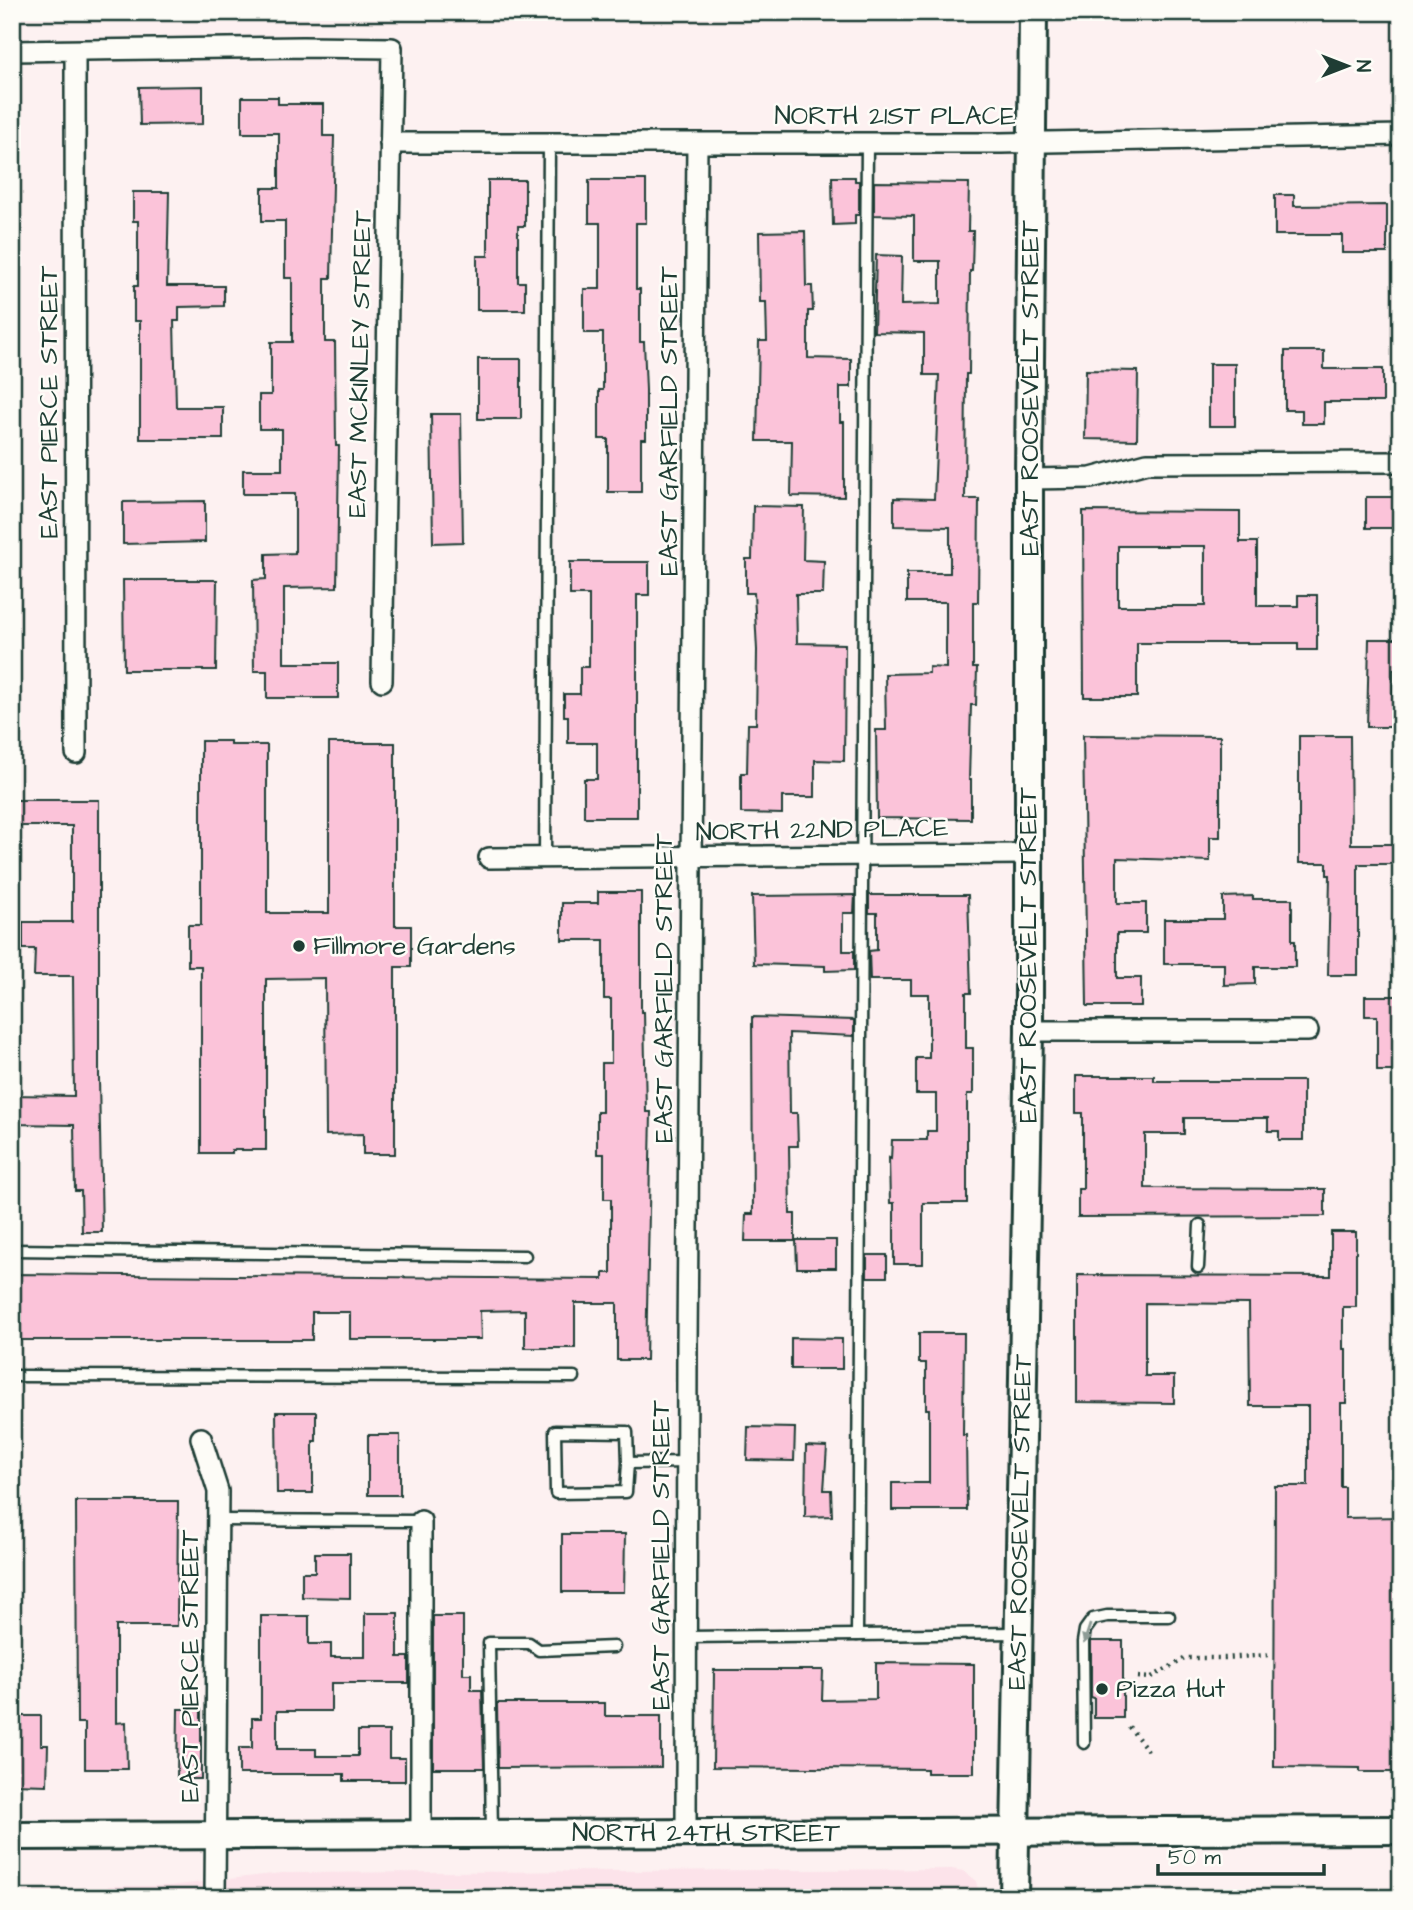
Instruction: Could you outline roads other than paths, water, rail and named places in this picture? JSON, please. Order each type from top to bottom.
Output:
[{"type":"street","name":"EAST ROOSEVELT STREET","points":[[1014,1898],[1029,1031],[1029,479],[1033,12]]},
{"type":"street","name":"EAST MCKINLEY STREET","points":[[75,51],[392,48],[382,681]]},
{"type":"street","points":[[12,51],[75,51]]},
{"type":"street","name":"EAST PIERCE STREET","points":[[75,51],[76,753]]},
{"type":"street","name":"NORTH 21ST PLACE","points":[[390,144],[697,144],[1401,135]]},
{"type":"street","name":"EAST GARFIELD STREET","points":[[686,1832],[697,144]]},
{"type":"street","points":[[1029,479],[1091,478],[1147,463],[1401,462]]},
{"type":"street","name":"NORTH 22ND PLACE","points":[[489,858],[1029,855]]},
{"type":"street","points":[[1029,1031],[1308,1031]]},
{"type":"street","name":"EAST PIERCE STREET","points":[[201,1438],[218,1491],[215,1898]]},
{"type":"street","points":[[421,1521],[421,1834]]},
{"type":"street","name":"NORTH 24TH STREET","points":[[12,1836],[1401,1830]]},
{"type":"lane","points":[[857,1635],[867,142]]},
{"type":"lane","points":[[545,858],[548,144]]},
{"type":"lane","points":[[1198,1267],[1200,1225]]},
{"type":"lane","points":[[12,1250],[525,1256]]},
{"type":"lane","points":[[12,1376],[574,1377]]},
{"type":"lane","points":[[555,1432],[627,1432],[628,1462],[626,1492],[556,1493],[555,1432]]},
{"type":"lane","points":[[628,1462],[687,1462]]},
{"type":"lane","points":[[217,1520],[421,1521]]},
{"type":"lane","points":[[1084,1742],[1083,1642],[1093,1619],[1108,1616],[1169,1616]]},
{"type":"lane","points":[[687,1637],[1018,1633]]},
{"type":"lane","points":[[492,1833],[489,1643],[529,1643],[539,1650],[614,1647]]},
{"type":"place","name":"Fillmore Gardens","points":[[299,946]]},
{"type":"place","name":"Pizza Hut","points":[[1102,1689]]}]
